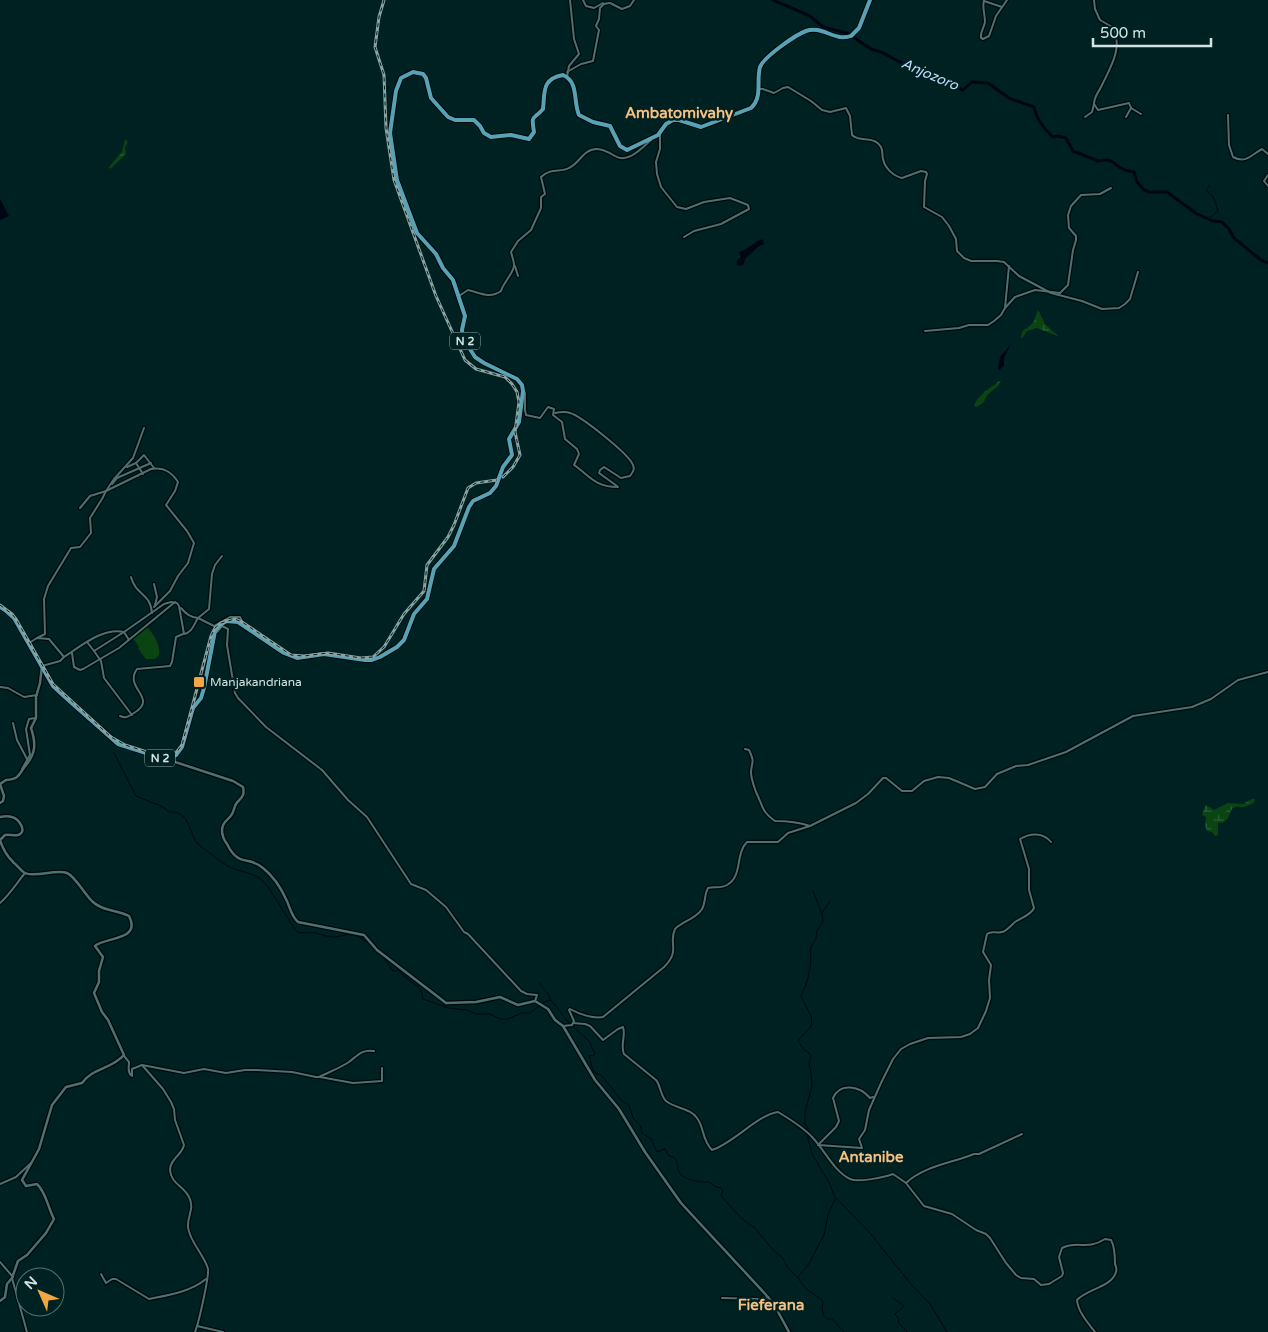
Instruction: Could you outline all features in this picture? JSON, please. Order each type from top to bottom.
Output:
[{"type":"main road","points":[[567,77],[574,89],[579,115],[593,122],[611,126],[622,149],[630,150],[658,134],[666,124],[673,120],[701,127],[744,112],[755,104],[759,89],[758,76],[764,60],[774,51],[802,33],[816,30],[841,37],[852,36],[859,28],[870,0]]},
{"type":"main road","name":"N 2","points":[[523,391],[522,385],[516,379],[475,358],[463,338],[462,330],[465,316],[459,296],[453,280],[442,268],[436,254],[417,234],[396,180],[390,133],[398,82],[405,75],[413,72],[423,74],[426,78],[431,98],[448,116],[455,120],[474,120],[484,133],[491,137],[511,136],[529,139],[534,132],[532,119],[543,109],[544,88],[557,76],[567,77]]},
{"type":"main road","points":[[215,631],[226,621],[238,622],[284,653],[297,658],[324,654],[372,660],[397,647],[404,640],[414,614],[428,599],[434,568],[454,546],[469,507],[473,501],[490,492],[496,486],[503,467],[512,455],[509,439],[519,422],[523,391]]},
{"type":"main road","name":"N 2","points":[[0,607],[14,618],[53,686],[118,744],[164,759],[176,755],[182,748],[193,708],[201,698],[204,688],[215,631]]},
{"type":"street","points":[[567,77],[569,66],[579,54],[574,39],[570,0]]},
{"type":"street","points":[[583,0],[586,6],[594,8],[603,3],[609,3],[622,9],[630,6],[634,0]]},
{"type":"street","points":[[1002,7],[984,0],[985,20],[980,32],[981,38],[984,40],[989,36],[996,16],[1007,0]]},
{"type":"street","points":[[1085,117],[1093,110],[1095,97],[1112,66],[1118,47],[1114,28],[1100,20],[1095,9],[1094,0]]},
{"type":"street","points":[[567,72],[581,64],[593,61],[599,30],[596,26],[600,8],[604,4],[609,3]]},
{"type":"street","points":[[759,89],[763,88],[774,93],[783,88],[788,88],[811,101],[822,110],[830,112],[846,108],[850,116],[852,135],[856,139],[873,140],[879,144],[884,163],[891,174],[902,178],[921,171],[926,172],[924,207],[942,217],[956,238],[957,251],[961,256],[971,261],[997,261],[1008,264],[1019,276],[1045,290],[1102,309],[1119,308],[1130,299],[1138,272]]},
{"type":"street","points":[[1094,104],[1098,110],[1128,102],[1131,108],[1141,114]]},
{"type":"street","points":[[1126,117],[1131,108]]},
{"type":"street","points":[[1228,115],[1229,145],[1233,156],[1238,159],[1248,159],[1262,149],[1268,154]]},
{"type":"street","points":[[518,276],[511,252],[518,242],[531,230],[541,208],[541,198],[545,194],[541,177],[552,171],[568,170],[576,164],[584,153],[596,149],[608,152],[619,159],[630,157],[658,134],[661,142],[656,162],[657,174],[661,187],[677,207],[686,209],[704,202],[730,198],[748,205],[749,209],[721,224],[694,231],[684,237]]},
{"type":"street","points":[[1268,175],[1264,181],[1268,186]]},
{"type":"street","points":[[925,331],[959,328],[969,325],[988,325],[1001,315],[1015,297],[1035,290],[1060,293],[1070,281],[1070,267],[1076,240],[1068,222],[1071,206],[1081,195],[1100,194],[1111,188]]},
{"type":"street","points":[[1005,308],[1008,264]]},
{"type":"street","points":[[459,296],[468,290],[494,296],[501,291],[514,265]]},
{"type":"street","points":[[523,391],[525,393],[526,415],[540,418],[548,407],[554,410],[552,415],[562,422],[565,439],[578,451],[579,454],[574,465],[588,477],[604,486],[618,487],[599,473],[601,468],[604,467],[621,478],[630,476],[634,470],[631,461],[602,433],[570,412],[554,413]]},
{"type":"street","points":[[28,643],[44,634],[44,599],[48,586],[71,548],[80,547],[89,537],[91,533],[90,518],[106,490],[134,458],[144,428]]},
{"type":"street","points":[[124,468],[136,463],[144,456],[154,468]]},
{"type":"street","points":[[136,463],[143,474]]},
{"type":"street","points":[[110,485],[117,478],[151,463]]},
{"type":"street","points":[[80,508],[90,496],[154,468],[171,472],[178,482],[175,491],[166,505],[188,531],[194,543],[188,562],[170,591],[154,607]]},
{"type":"street","points":[[125,474],[130,479]]},
{"type":"street","points":[[120,716],[127,718],[132,715],[140,709],[143,701],[142,694],[134,685],[134,673],[140,668],[170,666],[176,637],[187,634],[198,618],[209,609],[212,574],[215,565],[222,556]]},
{"type":"street","points":[[131,577],[135,588],[150,601],[152,613]]},
{"type":"street","points":[[152,613],[157,597],[154,584]]},
{"type":"street","points":[[175,602],[189,616],[214,626],[230,617],[240,617],[244,625]]},
{"type":"street","points":[[94,651],[167,603],[175,602]]},
{"type":"street","points":[[72,652],[74,666],[80,670],[119,648],[175,602]]},
{"type":"street","points":[[179,606],[184,634]]},
{"type":"street","points":[[134,625],[139,632]]},
{"type":"street","points":[[215,631],[217,632],[222,626],[228,629],[226,645],[235,693],[238,698],[266,727],[322,770],[348,800],[368,817],[411,884],[426,890],[446,907],[464,932],[521,991],[537,996],[537,1001]]},
{"type":"street","points":[[9,780],[16,779],[21,775],[32,758],[35,743],[31,728],[36,718],[37,695],[42,666],[60,661],[87,642],[117,630],[124,632],[129,640]]},
{"type":"street","points":[[37,638],[49,639],[64,657]]},
{"type":"street","points":[[87,642],[100,660],[104,678],[132,715]]},
{"type":"street","points":[[572,1024],[574,1021],[570,1009],[594,1017],[603,1017],[670,961],[674,949],[673,935],[675,929],[698,914],[704,903],[705,893],[708,888],[724,887],[732,882],[738,872],[739,857],[745,844],[751,841],[778,842],[788,833],[810,826],[862,798],[883,778],[886,778],[902,791],[912,791],[924,781],[938,777],[949,778],[976,789],[985,787],[997,774],[1016,766],[1028,765],[1066,752],[1133,716],[1192,707],[1211,699],[1238,680],[1268,672]]},
{"type":"street","points":[[0,687],[8,688],[24,697],[37,695]]},
{"type":"street","points":[[0,803],[3,801],[4,796],[0,784],[21,772],[30,755],[26,726],[29,719],[36,718]]},
{"type":"street","points":[[13,723],[17,740],[27,757],[26,761]]},
{"type":"street","points":[[745,749],[749,750],[754,762],[751,772],[754,787],[760,804],[767,815],[775,821],[782,820],[788,823],[794,822],[810,826]]},
{"type":"street","points":[[164,759],[233,781],[243,787],[244,795],[222,827],[225,841],[232,854],[242,860],[255,862],[271,875],[298,922],[364,935],[376,950],[446,1003],[476,1002],[500,997],[518,1006],[537,1001],[543,1004],[555,1020],[563,1026],[595,1080],[619,1109],[645,1152],[681,1203],[768,1297],[790,1332]]},
{"type":"street","points":[[0,817],[13,817],[22,826],[22,831],[17,835],[9,834],[2,836],[0,840],[6,855],[25,873],[28,875],[53,872],[68,873],[98,906],[123,913],[131,921],[130,931],[114,939],[99,943],[96,946],[103,957],[99,971],[100,982],[94,993],[124,1056],[129,1062],[128,1070],[130,1075],[133,1075],[132,1069],[142,1065],[184,1073],[204,1069],[231,1073],[245,1070],[292,1072],[353,1083],[382,1081],[382,1068]]},
{"type":"street","points":[[818,1145],[862,1148],[859,1139],[865,1130],[866,1118],[893,1059],[901,1049],[928,1038],[961,1037],[970,1034],[978,1028],[990,998],[989,980],[991,965],[983,952],[987,934],[991,932],[1004,932],[1014,923],[1032,912],[1034,908],[1029,890],[1029,868],[1020,840],[1022,837],[1038,833],[1048,838],[1050,842]]},
{"type":"street","points":[[0,903],[11,893],[25,873]]},
{"type":"street","points":[[563,1026],[585,1024],[590,1026],[603,1040],[623,1027],[622,1050],[624,1054],[656,1080],[666,1100],[692,1112],[699,1120],[704,1140],[712,1150],[742,1133],[756,1122],[772,1113],[778,1112],[812,1137],[831,1162],[851,1179],[885,1177],[893,1174],[906,1184],[924,1206],[952,1214],[976,1230],[986,1234],[1016,1275],[1021,1278],[1034,1279],[1041,1285],[1049,1284],[1062,1276],[1060,1257],[1062,1248],[1070,1245],[1095,1245],[1107,1239],[1110,1240],[1116,1257],[1116,1272],[1103,1285],[1081,1296],[1077,1303],[1085,1319],[1095,1332]]},
{"type":"street","points":[[316,1077],[349,1062],[365,1050],[374,1051]]},
{"type":"street","points":[[0,1301],[5,1297],[7,1284],[12,1278],[18,1261],[46,1234],[54,1219],[48,1209],[47,1201],[40,1186],[36,1184],[26,1186],[22,1180],[41,1144],[50,1109],[63,1089],[82,1083],[90,1074],[113,1064],[124,1056]]},
{"type":"street","points":[[142,1065],[163,1089],[174,1108],[175,1120],[185,1146],[173,1161],[170,1167],[170,1174],[173,1181],[189,1196],[192,1203],[188,1228],[208,1270],[195,1332]]},
{"type":"street","points":[[818,1145],[839,1122],[833,1098],[838,1090],[850,1088],[866,1092],[870,1098],[875,1096]]},
{"type":"street","points":[[906,1184],[917,1175],[929,1169],[979,1154],[1022,1134]]},
{"type":"street","points":[[0,1184],[16,1177],[32,1162]]},
{"type":"street","points":[[0,1262],[12,1278],[27,1332]]},
{"type":"street","points":[[101,1274],[106,1283],[116,1279],[149,1299],[184,1291],[197,1286],[206,1279]]},
{"type":"street","points":[[722,1298],[763,1299],[768,1297]]},
{"type":"street","points":[[197,1326],[223,1332]]},
{"type":"green space","points":[[125,139],[128,142],[125,147],[126,154],[110,169],[109,167],[122,152]]},
{"type":"green space","points":[[1038,310],[1045,324],[1058,336],[1037,328],[1027,331],[1021,338],[1022,332],[1033,323]]},
{"type":"green space","points":[[1001,381],[998,386],[987,395],[984,402],[976,407],[974,406],[981,395]]},
{"type":"green space","points":[[147,627],[154,636],[159,648],[159,655],[155,659],[146,659],[133,638]]},
{"type":"green space","points":[[1255,799],[1254,803],[1245,807],[1235,807],[1226,821],[1218,823],[1218,835],[1215,836],[1212,832],[1207,831],[1205,825],[1206,817],[1202,815],[1206,805],[1214,810],[1228,803],[1243,804]]},
{"type":"shaded area","points":[[0,199],[9,216],[0,220]]},
{"type":"shaded area","points":[[763,239],[764,244],[759,246],[745,259],[744,264],[737,265],[737,260],[741,257],[739,252]]},
{"type":"shaded area","points":[[1011,344],[1004,358],[1004,366],[999,370],[1000,357]]},
{"type":"waterway","name":"Anjozoro","points":[[773,0],[810,16],[823,27],[847,33],[871,49],[963,90],[972,82],[988,83],[1009,98],[1034,107],[1039,120],[1047,131],[1053,137],[1066,138],[1073,151],[1098,161],[1112,161],[1121,169],[1134,172],[1137,182],[1144,190],[1167,192],[1197,214],[1213,221],[1222,222],[1234,238],[1261,260],[1268,263]]},
{"type":"waterway","points":[[1209,186],[1206,190],[1214,198],[1218,211],[1209,219]]},
{"type":"waterway","points":[[114,753],[136,796],[163,807],[169,812],[176,812],[182,815],[189,824],[193,836],[200,846],[228,866],[263,881],[297,932],[316,933],[332,937],[350,934],[363,939],[375,948],[393,971],[400,971],[417,986],[423,999],[448,1008],[467,1010],[476,1014],[490,1014],[500,1019],[508,1019],[522,1013],[530,1013],[544,1002],[551,1000],[569,1023],[589,1041],[595,1054],[593,1056],[589,1055],[593,1071],[602,1076],[622,1101],[629,1105],[633,1118],[640,1125],[642,1133],[651,1139],[657,1152],[665,1149],[668,1155],[675,1158],[678,1170],[683,1176],[696,1181],[709,1182],[721,1188],[723,1190],[721,1195],[727,1203],[741,1218],[754,1227],[774,1251],[783,1258],[787,1267],[806,1289],[821,1299],[824,1316],[827,1319],[832,1319],[844,1332]]},
{"type":"waterway","points":[[813,891],[822,914],[823,922],[817,930],[816,938],[810,949],[810,968],[801,996],[811,1016],[812,1025],[798,1041],[811,1057],[809,1062],[812,1086],[805,1112],[805,1124],[808,1128],[808,1139],[812,1154],[830,1184],[834,1196],[871,1234],[910,1283],[930,1304],[947,1332]]},
{"type":"waterway","points":[[822,913],[830,901]]},
{"type":"waterway","points":[[539,983],[549,995],[550,1000]]},
{"type":"waterway","points":[[798,1277],[808,1265],[824,1235],[828,1215],[835,1199]]},
{"type":"waterway","points":[[892,1298],[904,1306],[895,1314],[899,1319],[898,1322],[907,1332]]},
{"type":"railway","points":[[384,0],[379,17],[375,47],[384,75],[386,128],[394,180],[436,296],[465,360],[476,369],[505,377],[517,392],[519,402],[515,432],[520,455],[513,467],[503,477]]},
{"type":"railway","points":[[0,605],[16,619],[53,684],[111,737],[125,745],[168,757],[175,754],[182,745],[211,636],[215,628],[221,623],[235,619],[291,655],[304,656],[328,653],[361,658],[373,657],[384,647],[404,614],[424,591],[427,565],[448,537],[468,488],[476,483],[497,480]]},
{"type":"place","name":"Manjakandriana","points":[[199,682]]},
{"type":"district","name":"Ambatomivahy","points":[[679,113]]},
{"type":"district","name":"Antanibe","points":[[871,1157]]},
{"type":"district","name":"Fieferana","points":[[771,1305]]}]
